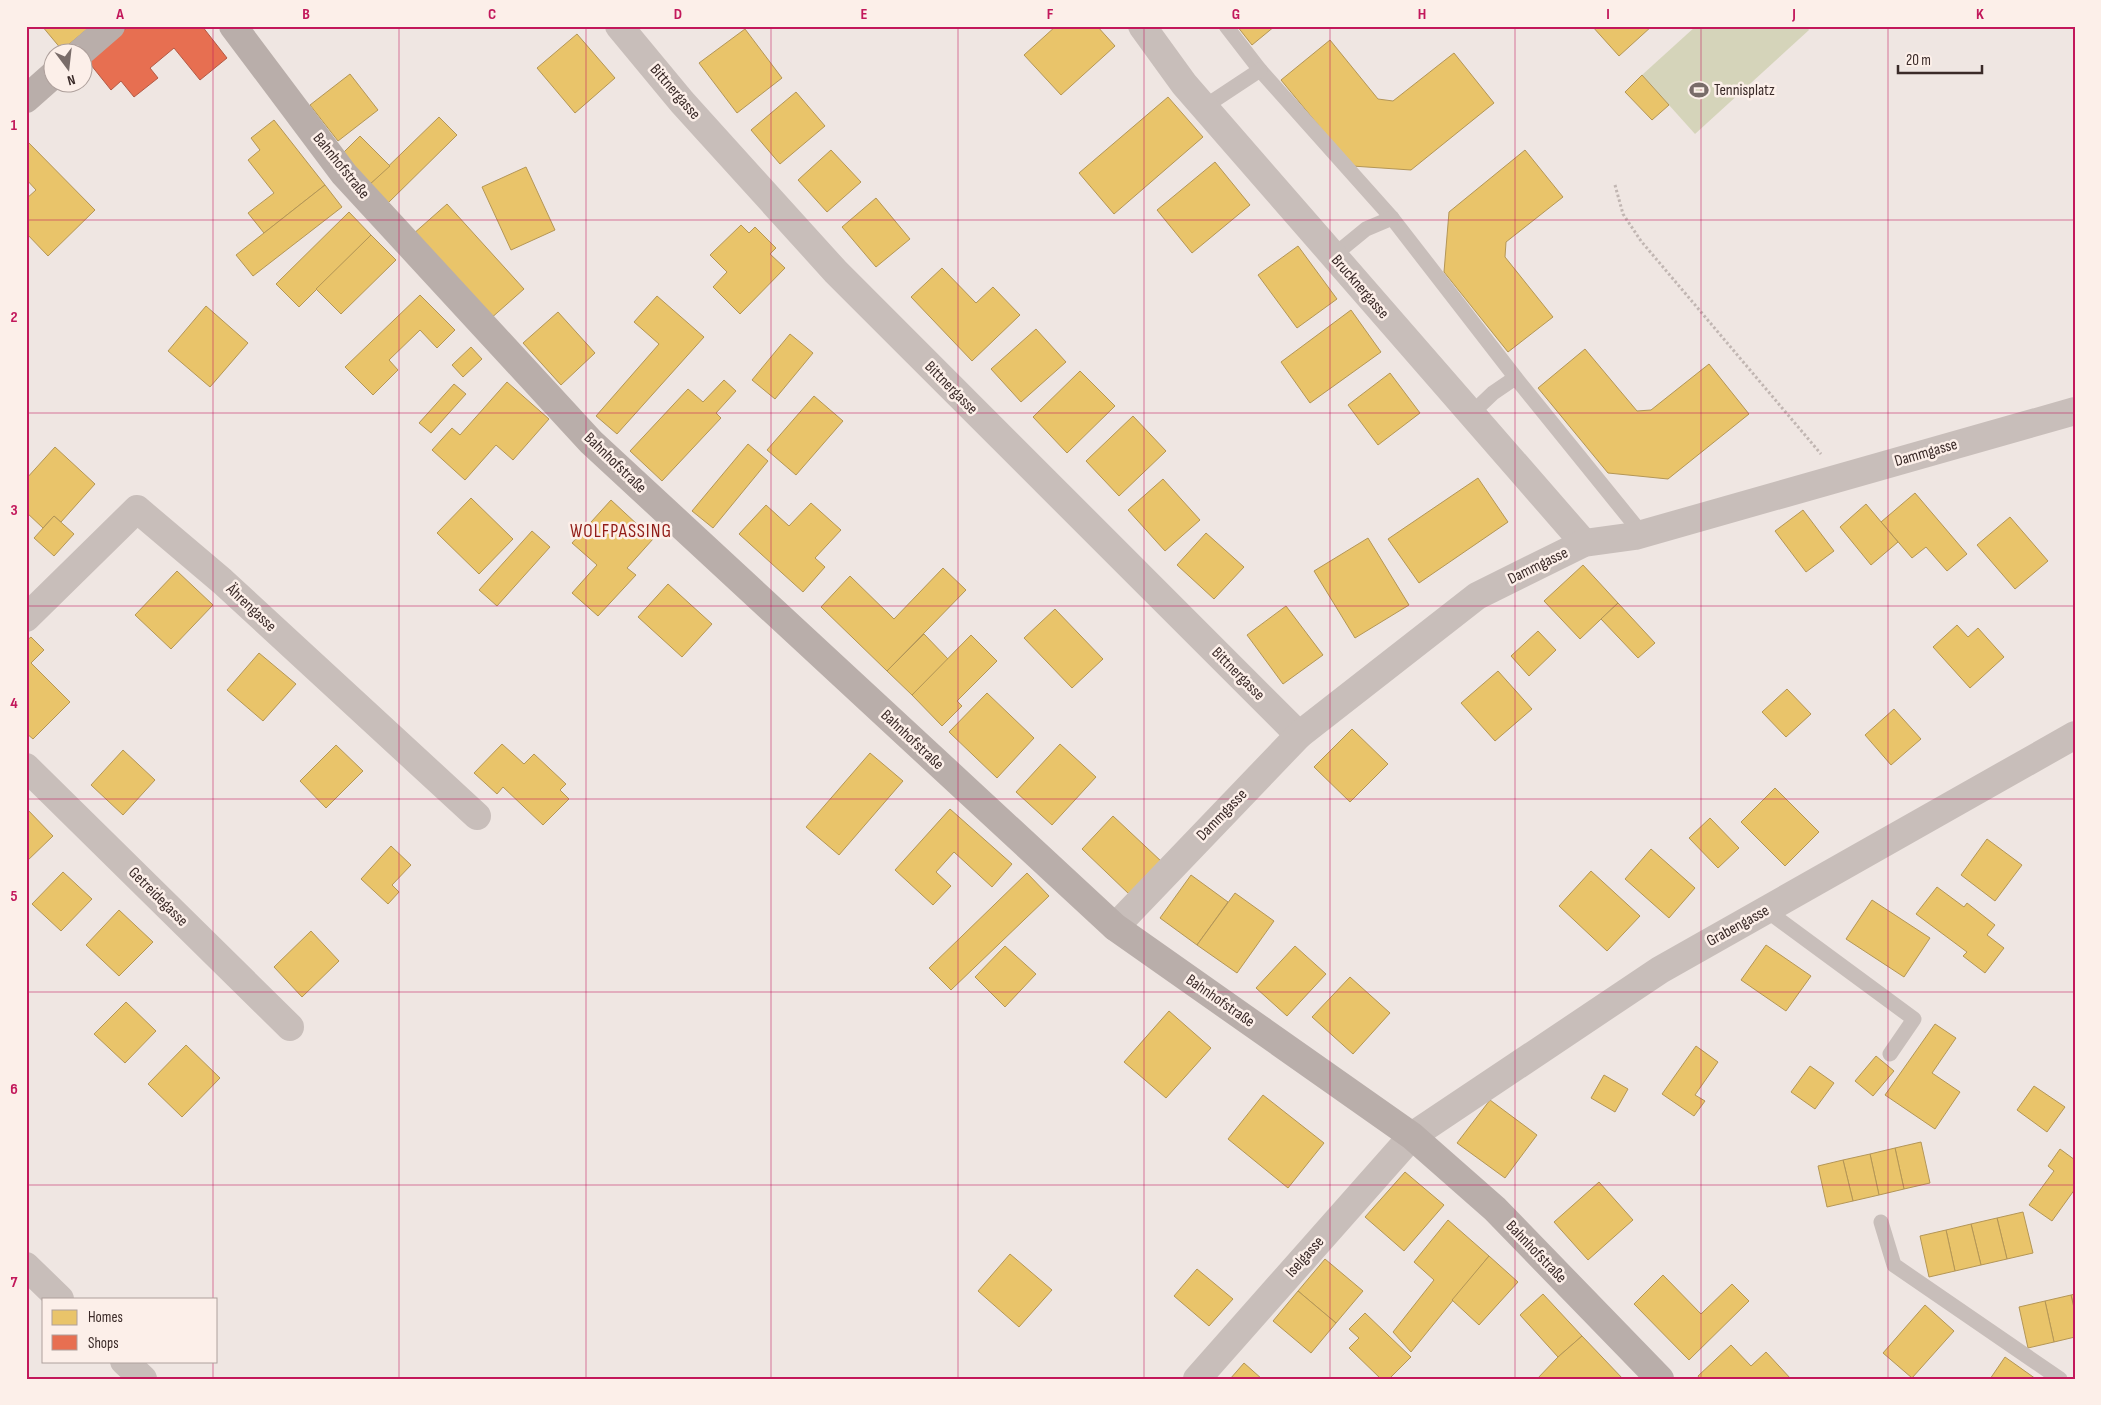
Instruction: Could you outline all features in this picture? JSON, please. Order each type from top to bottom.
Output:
[{"type":"street","points":[[92,42],[111,26]]},
{"type":"street","name":"Bahnhofstraße","points":[[233,26],[344,174],[592,442],[1115,927],[1412,1136],[1495,1209],[1660,1379]]},
{"type":"street","name":"Bittnergasse","points":[[619,26],[682,102],[836,272],[1299,735]]},
{"type":"street","name":"Brucknergasse","points":[[1142,26],[1184,84],[1584,543]]},
{"type":"street","points":[[26,99],[42,85]]},
{"type":"street","name":"Dammgasse","points":[[1115,927],[1299,735],[1477,596],[1584,543],[1635,536],[2075,411]]},
{"type":"street","name":"Ährengasse","points":[[26,618],[137,509],[222,581],[477,816]]},
{"type":"street","name":"Grabengasse","points":[[1412,1136],[1660,970],[2075,736]]},
{"type":"street","name":"Getreidegasse","points":[[26,766],[290,1027]]},
{"type":"street","name":"Iselgasse","points":[[1197,1379],[1412,1136]]},
{"type":"street","points":[[26,1266],[59,1298]]},
{"type":"street","points":[[125,1362],[142,1379]]},
{"type":"lane","points":[[1226,26],[1260,70],[1392,218],[1515,378],[1634,524],[1635,536]]},
{"type":"lane","points":[[1204,107],[1260,70]]},
{"type":"lane","points":[[1333,256],[1366,228],[1392,218]]},
{"type":"lane","points":[[1470,414],[1493,393],[1515,378]]},
{"type":"lane","points":[[1766,910],[1914,1019],[1890,1054]]},
{"type":"lane","points":[[1881,1222],[1894,1265],[2060,1379]]},
{"type":"path","points":[[1615,185],[1623,214],[1641,241],[1841,477]]},
{"type":"green space","name":"Tennisplatz","points":[[1696,26],[1806,26],[1809,30],[1695,134],[1642,75]]},
{"type":"building: Homes","points":[[42,26],[91,26],[72,42],[55,42]]},
{"type":"building: Homes","points":[[1056,26],[1097,26],[1115,46],[1061,95],[1024,55]]},
{"type":"building: Homes","points":[[1237,26],[1275,26],[1252,45]]},
{"type":"building: Homes","points":[[1592,26],[1652,26],[1619,56]]},
{"type":"building: Homes","points":[[745,29],[782,78],[737,113],[699,63]]},
{"type":"building: Homes","points":[[577,34],[615,78],[575,113],[537,68]]},
{"type":"building: Homes","points":[[1330,40],[1378,99],[1393,101],[1454,53],[1494,103],[1411,170],[1352,166],[1281,80]]},
{"type":"building: Homes","points":[[350,74],[378,110],[338,141],[310,105]]},
{"type":"building: Homes","points":[[1642,75],[1669,105],[1652,120],[1625,92]]},
{"type":"building: Homes","points":[[796,92],[825,126],[780,164],[751,130]]},
{"type":"building: Homes","points":[[1168,97],[1203,137],[1114,214],[1079,173]]},
{"type":"building: Homes","points":[[439,117],[457,135],[387,204],[369,185]]},
{"type":"building: Homes","points":[[274,120],[325,185],[264,233],[248,213],[274,193],[248,160],[260,150],[251,138]]},
{"type":"building: Homes","points":[[360,136],[390,166],[369,185],[340,156]]},
{"type":"building: Homes","points":[[26,140],[95,210],[48,256],[26,233],[26,199],[36,190],[26,179]]},
{"type":"building: Homes","points":[[831,150],[861,182],[827,212],[798,180]]},
{"type":"building: Homes","points":[[1525,150],[1563,197],[1506,242],[1505,257],[1553,317],[1508,352],[1444,272],[1449,212]]},
{"type":"building: Homes","points":[[1215,162],[1250,205],[1192,253],[1157,210]]},
{"type":"building: Homes","points":[[526,167],[555,230],[511,250],[482,187]]},
{"type":"building: Homes","points":[[325,185],[342,207],[253,276],[236,255]]},
{"type":"building: Homes","points":[[876,198],[910,239],[876,267],[842,227]]},
{"type":"building: Homes","points":[[447,204],[524,289],[489,320],[412,235]]},
{"type":"building: Homes","points":[[349,212],[371,235],[299,307],[276,284]]},
{"type":"building: Homes","points":[[741,225],[749,233],[755,227],[776,248],[770,254],[785,268],[740,314],[713,287],[727,272],[710,255]]},
{"type":"building: Homes","points":[[371,235],[396,260],[341,314],[316,289]]},
{"type":"building: Homes","points":[[1298,246],[1337,299],[1297,328],[1258,275]]},
{"type":"building: Homes","points":[[942,268],[976,303],[993,287],[1020,315],[972,361],[911,297]]},
{"type":"building: Homes","points":[[420,295],[455,330],[437,348],[420,330],[389,360],[398,370],[373,395],[345,367]]},
{"type":"building: Homes","points":[[657,296],[704,337],[617,434],[596,416],[659,344],[634,322]]},
{"type":"building: Homes","points":[[206,306],[248,343],[210,387],[168,351]]},
{"type":"building: Homes","points":[[1351,310],[1381,352],[1310,403],[1281,362]]},
{"type":"building: Homes","points":[[558,312],[595,353],[561,385],[523,343]]},
{"type":"building: Homes","points":[[1036,329],[1066,362],[1021,402],[991,369]]},
{"type":"building: Homes","points":[[790,334],[813,353],[775,399],[752,380]]},
{"type":"building: Homes","points":[[471,347],[482,359],[463,377],[452,365]]},
{"type":"building: Homes","points":[[1585,349],[1637,411],[1651,410],[1709,364],[1749,414],[1668,479],[1608,473],[1538,388]]},
{"type":"building: Homes","points":[[1080,371],[1115,406],[1067,453],[1033,417]]},
{"type":"building: Homes","points":[[1390,373],[1420,413],[1378,445],[1348,405]]},
{"type":"building: Homes","points":[[724,380],[736,391],[716,413],[721,418],[662,481],[630,451],[688,389],[703,402]]},
{"type":"building: Homes","points":[[507,382],[549,419],[513,460],[496,445],[465,480],[432,450],[452,428],[460,435]]},
{"type":"building: Homes","points":[[454,384],[466,394],[431,433],[419,423]]},
{"type":"building: Homes","points":[[814,396],[843,421],[796,475],[767,450]]},
{"type":"building: Homes","points":[[1133,416],[1166,451],[1119,496],[1086,461]]},
{"type":"building: Homes","points":[[748,444],[768,461],[713,528],[692,511]]},
{"type":"building: Homes","points":[[55,447],[95,484],[61,522],[54,516],[43,528],[26,512],[26,479]]},
{"type":"building: Homes","points":[[1478,478],[1508,522],[1419,583],[1388,539]]},
{"type":"building: Homes","points":[[1163,479],[1200,520],[1165,551],[1128,510]]},
{"type":"building: Homes","points":[[1915,493],[1967,554],[1947,571],[1926,547],[1912,558],[1881,522]]},
{"type":"building: Homes","points":[[471,498],[513,539],[479,574],[437,533]]},
{"type":"building: Homes","points":[[611,500],[653,539],[627,568],[636,575],[598,616],[572,593],[597,565],[572,543]]},
{"type":"building: Homes","points":[[811,503],[841,530],[815,558],[825,567],[803,592],[739,534],[766,505],[789,526]]},
{"type":"building: Homes","points":[[1866,504],[1898,542],[1871,565],[1840,527]]},
{"type":"building: Homes","points":[[1803,510],[1834,551],[1806,572],[1775,531]]},
{"type":"building: Homes","points":[[54,516],[74,534],[54,556],[34,538]]},
{"type":"building: Homes","points":[[2010,517],[2048,561],[2015,589],[1977,545]]},
{"type":"building: Homes","points":[[532,531],[550,547],[497,606],[479,590]]},
{"type":"building: Homes","points":[[1206,533],[1244,567],[1214,599],[1177,565]]},
{"type":"building: Homes","points":[[1368,538],[1409,605],[1355,638],[1314,571]]},
{"type":"building: Homes","points":[[1583,565],[1618,603],[1580,639],[1544,601]]},
{"type":"building: Homes","points":[[943,568],[966,590],[887,671],[821,607],[850,576],[894,619]]},
{"type":"building: Homes","points":[[177,571],[213,605],[171,649],[135,615]]},
{"type":"building: Homes","points":[[668,584],[712,624],[682,657],[638,617]]},
{"type":"building: Homes","points":[[1618,603],[1655,643],[1638,658],[1601,619]]},
{"type":"building: Homes","points":[[1286,606],[1323,655],[1283,684],[1247,635]]},
{"type":"building: Homes","points":[[1055,609],[1103,659],[1072,688],[1024,638]]},
{"type":"building: Homes","points":[[1957,625],[1968,637],[1978,628],[2004,657],[1970,688],[1933,647]]},
{"type":"building: Homes","points":[[1538,631],[1556,650],[1529,676],[1511,656]]},
{"type":"building: Homes","points":[[924,634],[948,659],[912,695],[887,671]]},
{"type":"building: Homes","points":[[971,635],[997,661],[957,701],[962,706],[942,726],[912,695]]},
{"type":"building: Homes","points":[[31,637],[44,650],[31,663],[70,702],[33,739],[26,733],[26,641]]},
{"type":"building: Homes","points":[[259,653],[296,684],[263,721],[227,690]]},
{"type":"building: Homes","points":[[1498,671],[1532,709],[1495,741],[1461,703]]},
{"type":"building: Homes","points":[[1787,689],[1811,714],[1786,737],[1762,712]]},
{"type":"building: Homes","points":[[987,693],[1034,738],[997,778],[949,732]]},
{"type":"building: Homes","points":[[1894,709],[1921,739],[1891,765],[1865,735]]},
{"type":"building: Homes","points":[[1352,729],[1388,764],[1350,802],[1314,767]]},
{"type":"building: Homes","points":[[502,744],[524,764],[534,754],[566,784],[560,790],[569,799],[543,825],[503,787],[497,794],[474,773]]},
{"type":"building: Homes","points":[[1060,744],[1096,777],[1052,825],[1016,792]]},
{"type":"building: Homes","points":[[336,745],[363,771],[326,808],[300,781]]},
{"type":"building: Homes","points":[[123,750],[155,780],[123,815],[91,785]]},
{"type":"building: Homes","points":[[870,753],[903,781],[839,855],[806,827]]},
{"type":"building: Homes","points":[[1775,788],[1819,832],[1785,866],[1741,822]]},
{"type":"building: Homes","points":[[26,808],[53,836],[26,862]]},
{"type":"building: Homes","points":[[950,809],[1012,864],[992,887],[954,852],[936,872],[951,886],[933,905],[895,870]]},
{"type":"building: Homes","points":[[1113,816],[1162,862],[1130,895],[1082,849]]},
{"type":"building: Homes","points":[[1710,818],[1739,848],[1718,868],[1689,838]]},
{"type":"building: Homes","points":[[1987,839],[2022,865],[1995,901],[1961,875]]},
{"type":"building: Homes","points":[[391,846],[411,865],[392,885],[399,892],[388,904],[361,879]]},
{"type":"building: Homes","points":[[1651,849],[1695,888],[1669,918],[1625,879]]},
{"type":"building: Homes","points":[[1591,871],[1640,916],[1607,951],[1559,906]]},
{"type":"building: Homes","points":[[63,872],[92,899],[61,931],[32,904]]},
{"type":"building: Homes","points":[[1027,873],[1049,896],[951,990],[929,968]]},
{"type":"building: Homes","points":[[1191,875],[1228,902],[1197,945],[1160,918]]},
{"type":"building: Homes","points":[[1937,887],[1964,907],[1967,903],[1995,925],[1987,935],[2004,948],[1985,973],[1963,956],[1967,952],[1916,914]]},
{"type":"building: Homes","points":[[1235,893],[1274,921],[1237,973],[1197,945]]},
{"type":"building: Homes","points":[[1872,900],[1930,938],[1904,977],[1846,939]]},
{"type":"building: Homes","points":[[119,910],[153,942],[119,976],[86,945]]},
{"type":"building: Homes","points":[[311,931],[339,961],[302,997],[274,967]]},
{"type":"building: Homes","points":[[1766,945],[1811,976],[1786,1011],[1741,980]]},
{"type":"building: Homes","points":[[1005,946],[1036,974],[1005,1007],[975,977]]},
{"type":"building: Homes","points":[[1295,946],[1326,974],[1287,1016],[1256,988]]},
{"type":"building: Homes","points":[[1350,977],[1390,1013],[1353,1054],[1312,1017]]},
{"type":"building: Homes","points":[[126,1002],[156,1031],[125,1063],[94,1034]]},
{"type":"building: Homes","points":[[1169,1011],[1211,1048],[1166,1098],[1124,1062]]},
{"type":"building: Homes","points":[[1935,1024],[1956,1038],[1932,1073],[1960,1092],[1935,1129],[1885,1095]]},
{"type":"building: Homes","points":[[186,1045],[220,1078],[182,1117],[148,1084]]},
{"type":"building: Homes","points":[[1696,1046],[1718,1062],[1695,1095],[1705,1101],[1694,1116],[1662,1094]]},
{"type":"building: Homes","points":[[1876,1056],[1894,1071],[1873,1096],[1855,1081]]},
{"type":"building: Homes","points":[[1810,1066],[1834,1083],[1815,1109],[1791,1092]]},
{"type":"building: Homes","points":[[1604,1075],[1628,1089],[1615,1112],[1591,1098]]},
{"type":"building: Homes","points":[[2034,1086],[2065,1107],[2047,1132],[2017,1110]]},
{"type":"building: Homes","points":[[1263,1095],[1324,1143],[1288,1188],[1228,1139]]},
{"type":"building: Homes","points":[[1490,1100],[1537,1135],[1505,1178],[1457,1143]]},
{"type":"building: Homes","points":[[1921,1142],[1930,1183],[1904,1189],[1895,1148]]},
{"type":"building: Homes","points":[[1895,1148],[1904,1189],[1879,1195],[1870,1154]]},
{"type":"building: Homes","points":[[2060,1149],[2075,1160],[2075,1189],[2052,1221],[2029,1205],[2054,1171],[2048,1166]]},
{"type":"building: Homes","points":[[1870,1154],[1879,1195],[1853,1201],[1843,1160]]},
{"type":"building: Homes","points":[[1843,1160],[1853,1201],[1827,1207],[1818,1166]]},
{"type":"building: Homes","points":[[1405,1172],[1444,1205],[1404,1251],[1365,1217]]},
{"type":"building: Homes","points":[[1599,1182],[1633,1220],[1588,1260],[1554,1222]]},
{"type":"building: Homes","points":[[2023,1212],[2033,1253],[2007,1259],[1997,1218]]},
{"type":"building: Homes","points":[[1997,1218],[2007,1259],[1981,1265],[1971,1224]]},
{"type":"building: Homes","points":[[1448,1220],[1489,1256],[1411,1352],[1393,1332],[1434,1280],[1414,1262]]},
{"type":"building: Homes","points":[[1971,1224],[1981,1265],[1955,1271],[1946,1230]]},
{"type":"building: Homes","points":[[1946,1230],[1955,1271],[1929,1277],[1920,1236]]},
{"type":"building: Homes","points":[[1010,1254],[1052,1290],[1019,1327],[978,1291]]},
{"type":"building: Homes","points":[[1489,1256],[1518,1282],[1479,1325],[1452,1300]]},
{"type":"building: Homes","points":[[1325,1259],[1363,1291],[1336,1323],[1298,1291]]},
{"type":"building: Homes","points":[[1197,1269],[1233,1299],[1209,1326],[1174,1296]]},
{"type":"building: Homes","points":[[1663,1275],[1701,1314],[1732,1284],[1749,1301],[1689,1360],[1634,1304]]},
{"type":"building: Homes","points":[[1298,1291],[1336,1323],[1311,1353],[1273,1321]]},
{"type":"building: Homes","points":[[1543,1294],[1582,1336],[1558,1357],[1520,1315]]},
{"type":"building: Homes","points":[[2075,1294],[2075,1312],[2071,1295]]},
{"type":"building: Homes","points":[[2071,1295],[2075,1312],[2075,1337],[2054,1342],[2045,1301]]},
{"type":"building: Homes","points":[[2045,1301],[2054,1342],[2028,1348],[2019,1307]]},
{"type":"building: Homes","points":[[1925,1305],[1954,1331],[1912,1378],[1883,1353]]},
{"type":"building: Homes","points":[[1365,1313],[1411,1357],[1389,1379],[1381,1379],[1349,1348],[1359,1338],[1349,1329]]},
{"type":"building: Homes","points":[[1582,1336],[1623,1379],[1537,1379],[1558,1357]]},
{"type":"building: Homes","points":[[1731,1345],[1751,1366],[1766,1352],[1791,1379],[1700,1379],[1698,1376]]},
{"type":"building: Homes","points":[[2005,1357],[2036,1379],[1990,1379]]},
{"type":"building: Homes","points":[[1244,1363],[1262,1379],[1230,1379]]},
{"type":"building: Shops","points":[[129,26],[202,26],[227,58],[200,80],[174,48],[150,68],[158,78],[134,97],[121,81],[111,90],[92,66],[92,56]]},
{"type":"place","name":"Tennisplatz","points":[[1699,90]]},
{"type":"district","name":"WOLFPASSING","points":[[621,531]]}]
